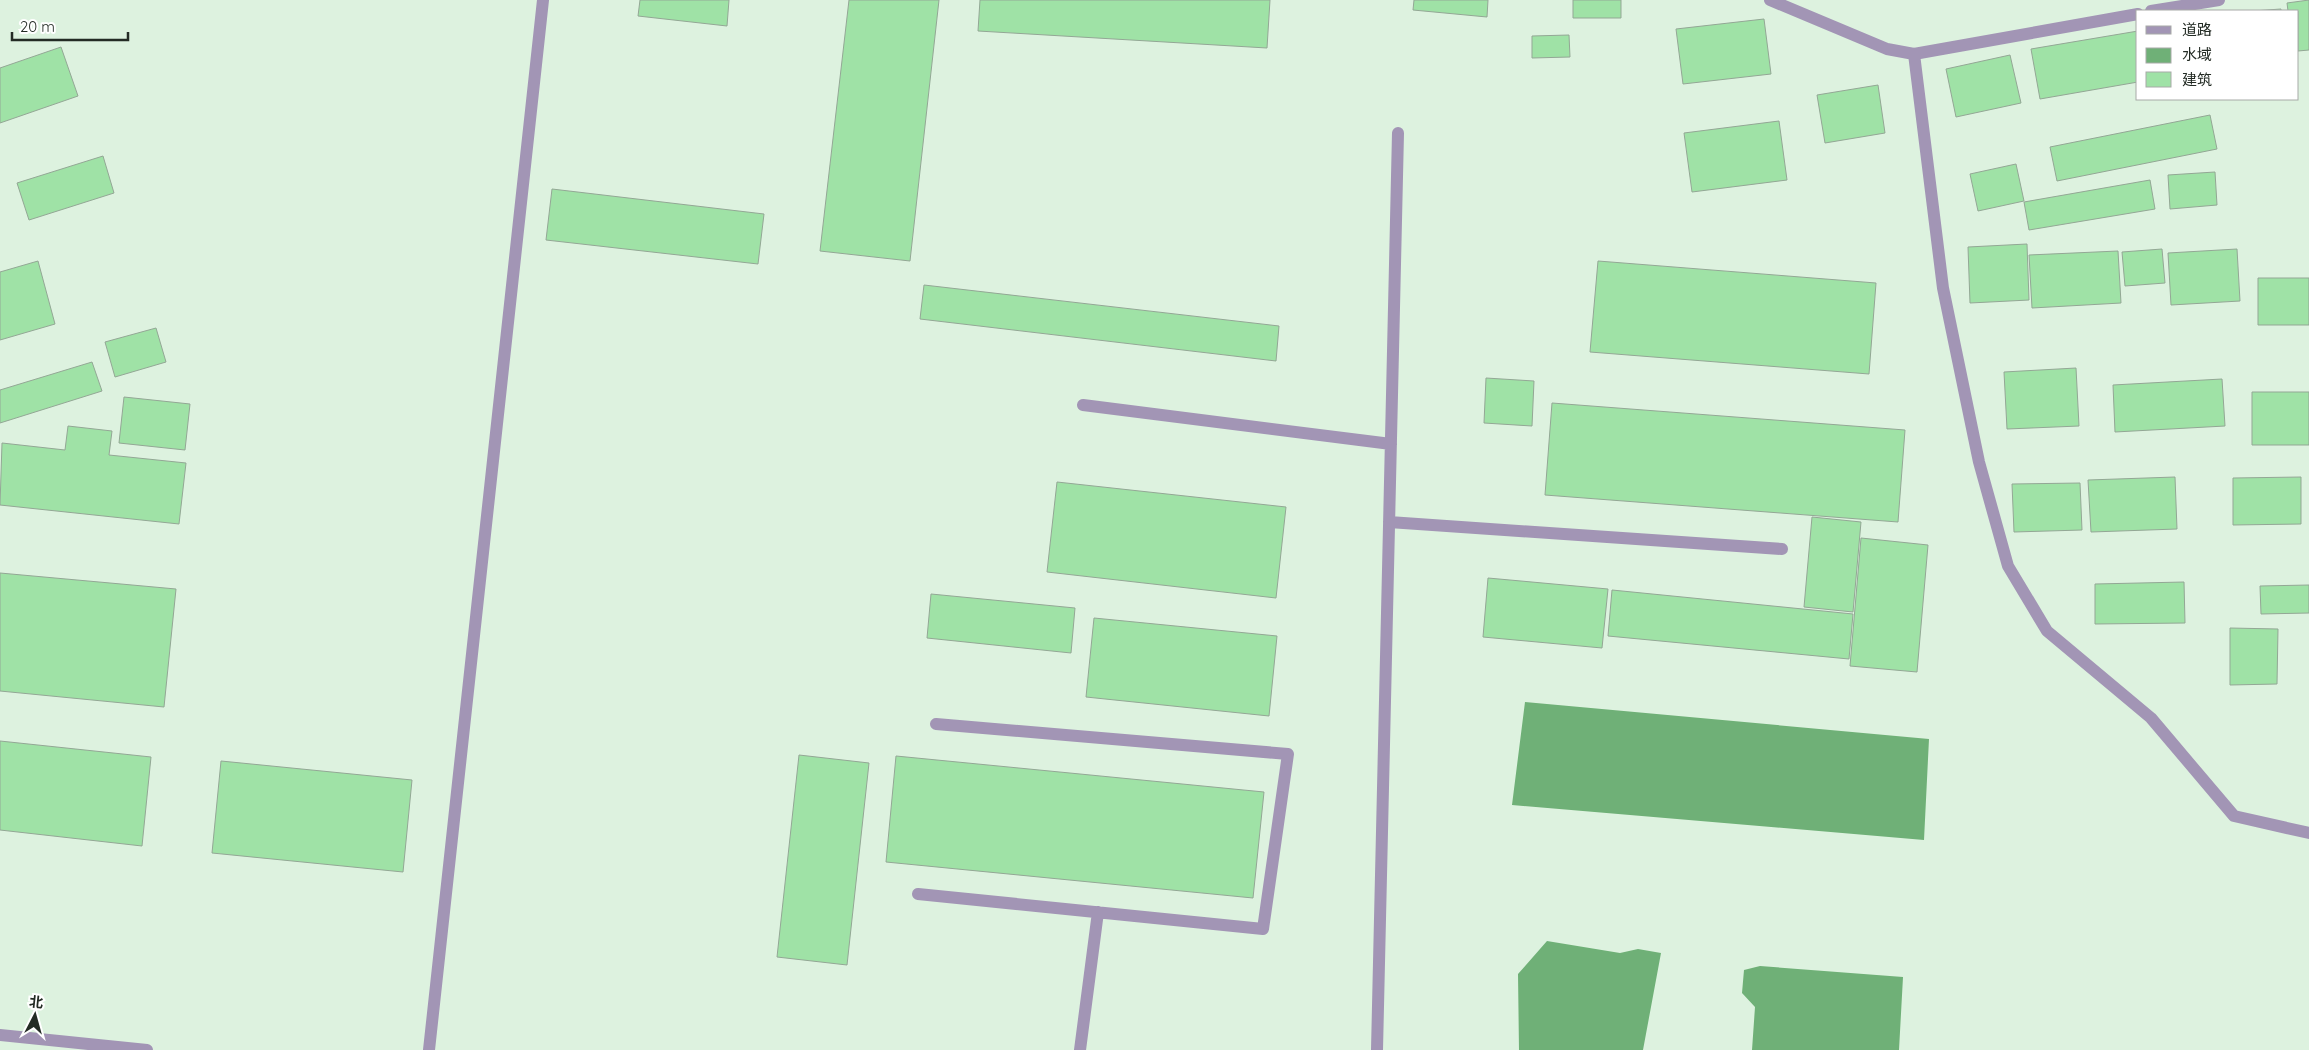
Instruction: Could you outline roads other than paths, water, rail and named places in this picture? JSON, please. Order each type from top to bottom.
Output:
[{"type":"street","points":[[429,1050],[543,0]]},
{"type":"street","points":[[1770,0],[1888,49],[1914,54],[2136,14]]},
{"type":"street","points":[[2157,10],[2219,0]]},
{"type":"street","points":[[1914,54],[1943,288],[1979,462],[2008,566],[2047,631],[2152,718],[2234,816],[2309,832]]},
{"type":"street","points":[[1377,1050],[1398,133]]},
{"type":"street","points":[[1083,405],[1391,444]]},
{"type":"street","points":[[1389,522],[1782,549]]},
{"type":"street","points":[[918,894],[1263,929],[1288,754],[936,724]]},
{"type":"street","points":[[1080,1050],[1098,912]]},
{"type":"street","points":[[0,1035],[147,1050]]},
{"type":"water","points":[[1525,702],[1929,739],[1924,840],[1512,805]]},
{"type":"water","points":[[1547,941],[1620,953],[1638,949],[1661,953],[1643,1050],[1519,1050],[1518,974]]},
{"type":"water","points":[[1760,966],[1903,977],[1899,1050],[1752,1050],[1755,1007],[1742,993],[1744,970]]}]
